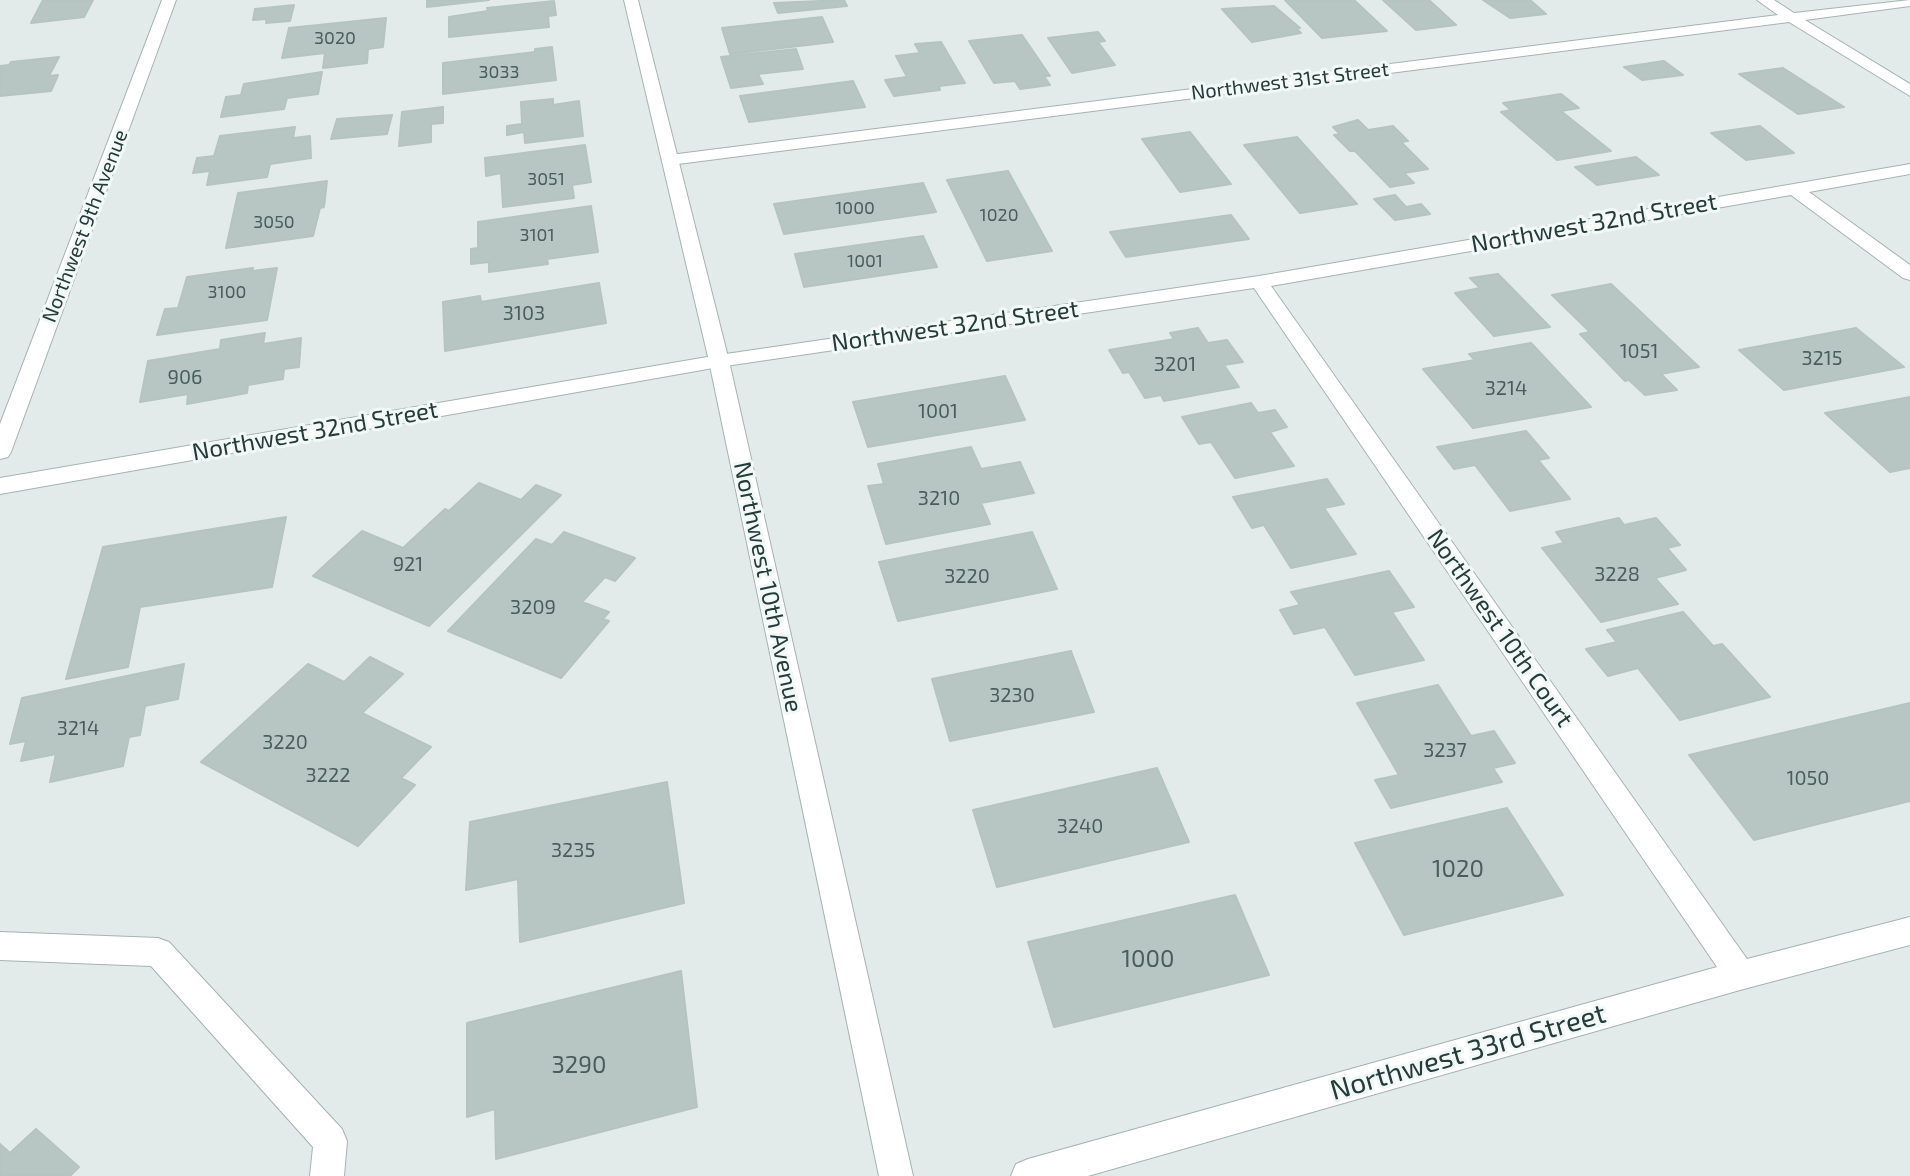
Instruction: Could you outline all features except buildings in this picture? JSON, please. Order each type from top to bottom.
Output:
[{"type":"street","name":"Northwest 9th Avenue","points":[[0,452],[169,0]]},
{"type":"street","name":"Northwest 10th Avenue","points":[[631,0],[719,361],[896,1176]]},
{"type":"street","points":[[1764,0],[1910,91]]},
{"type":"street","name":"Northwest 31st Street","points":[[670,160],[1910,2]]},
{"type":"street","name":"Northwest 32nd Street","points":[[0,486],[719,361],[1259,282],[1910,169]]},
{"type":"street","points":[[1793,188],[1910,274]]},
{"type":"street","name":"Northwest 10th Court","points":[[1259,282],[1740,975]]},
{"type":"street","name":"Northwest 33rd Street","points":[[1028,1176],[1740,975],[1910,931]]},
{"type":"street","points":[[0,946],[158,952],[330,1141],[327,1176]]}]
